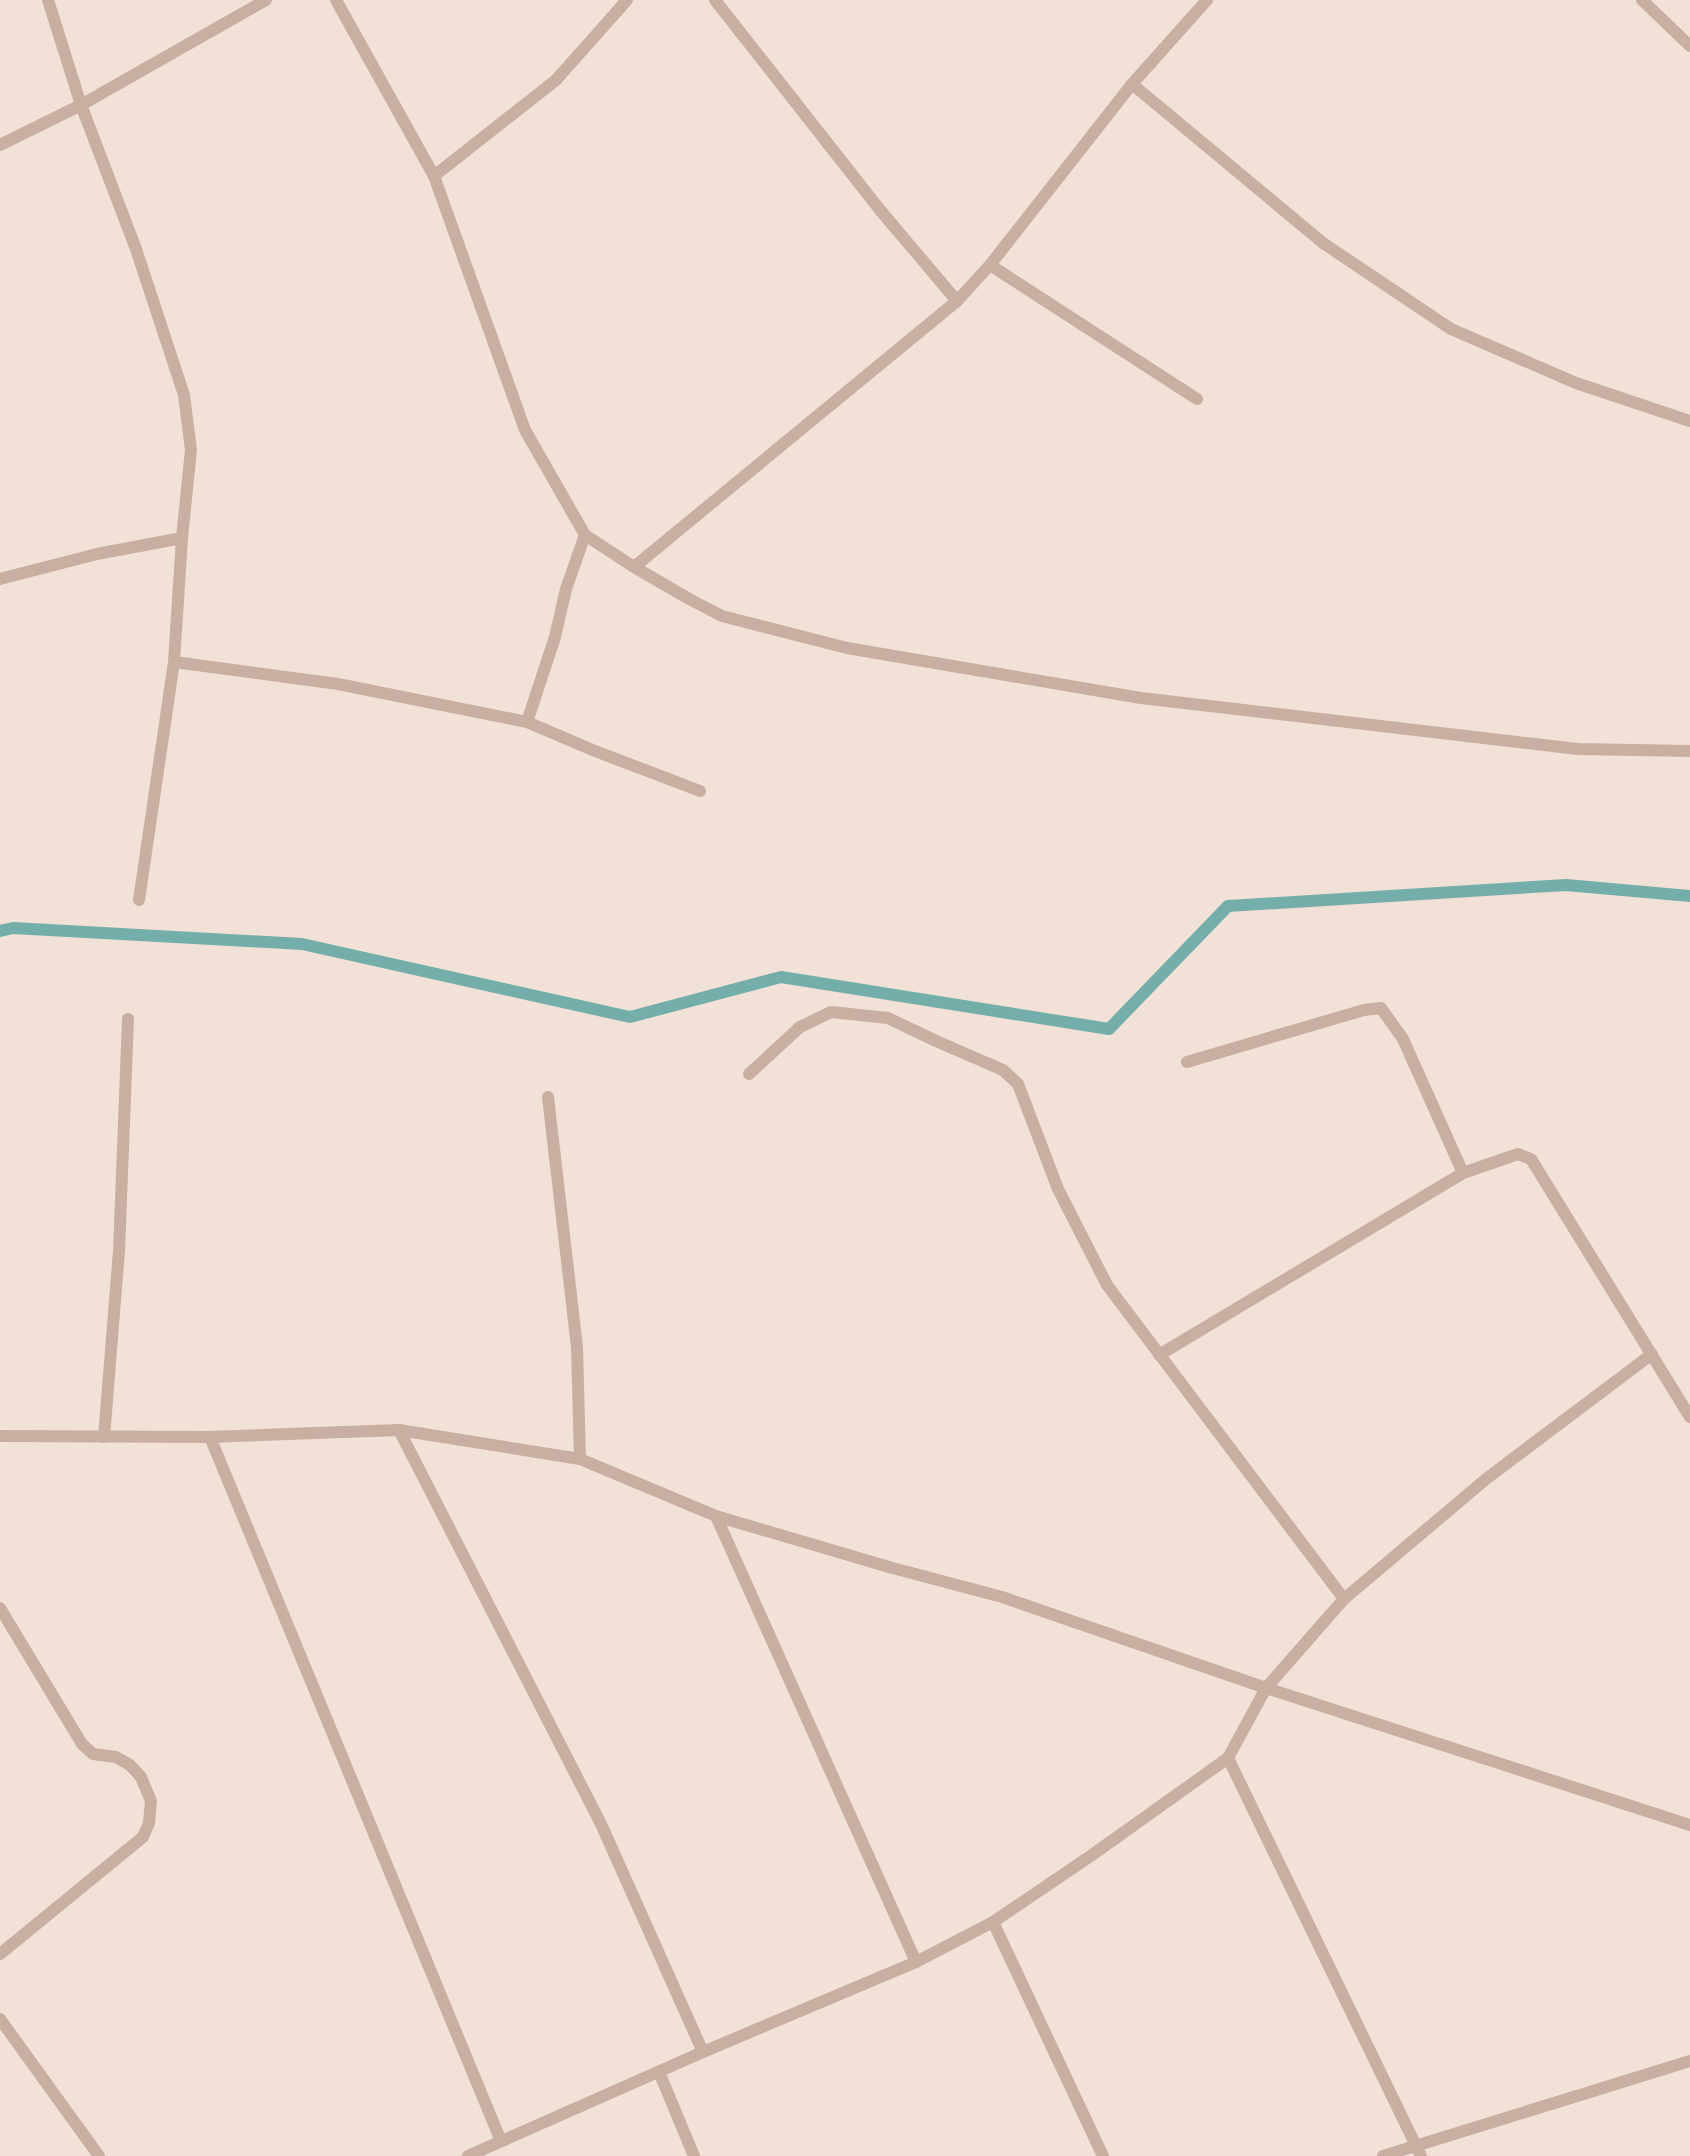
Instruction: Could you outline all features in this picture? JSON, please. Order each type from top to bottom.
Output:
[{"type":"street","points":[[48,0],[81,105],[136,249],[184,395],[192,450],[182,538],[174,662],[139,900]]},
{"type":"street","points":[[0,146],[81,105],[266,0]]},
{"type":"street","points":[[336,0],[434,176],[525,430],[585,535],[634,567],[722,616],[857,650],[1140,698],[1578,749],[1690,751]]},
{"type":"street","points":[[434,176],[556,80],[627,0]]},
{"type":"street","points":[[715,0],[880,210],[957,300]]},
{"type":"street","points":[[634,567],[957,300],[990,265],[1132,84],[1208,0]]},
{"type":"street","points":[[1642,0],[1690,46]]},
{"type":"street","points":[[1132,84],[1323,244],[1452,329],[1576,383],[1690,421]]},
{"type":"street","points":[[990,265],[1198,399]]},
{"type":"street","points":[[527,722],[555,637],[566,589],[585,535]]},
{"type":"street","points":[[0,579],[97,554],[182,538]]},
{"type":"street","points":[[174,662],[338,684],[527,722],[594,751],[700,790]]},
{"type":"street","points":[[1187,1062],[1364,1010],[1381,1008],[1403,1039],[1463,1173]]},
{"type":"street","points":[[749,1074],[800,1027],[831,1012],[888,1018],[1002,1070],[1018,1084],[1058,1189],[1106,1285],[1344,1599]]},
{"type":"street","points":[[104,1437],[119,1251],[128,1019]]},
{"type":"street","points":[[548,1097],[577,1347],[580,1458]]},
{"type":"street","points":[[1159,1355],[1463,1173],[1518,1154],[1531,1159],[1690,1417]]},
{"type":"street","points":[[468,2156],[703,2052],[916,1962],[993,1922],[1092,1855],[1228,1758],[1266,1688],[1344,1599],[1486,1479],[1652,1354]]},
{"type":"street","points":[[0,1436],[210,1437],[399,1430],[580,1458],[716,1516],[889,1567],[1002,1597],[1266,1688],[1690,1825]]},
{"type":"street","points":[[399,1430],[601,1824],[703,2052]]},
{"type":"street","points":[[210,1437],[501,2141]]},
{"type":"street","points":[[716,1516],[916,1962]]},
{"type":"street","points":[[0,1608],[82,1744],[94,1754],[116,1757],[130,1765],[141,1777],[151,1802],[149,1823],[143,1837],[0,1954]]},
{"type":"street","points":[[1228,1758],[1419,2151]]},
{"type":"street","points":[[993,1922],[1103,2156]]},
{"type":"street","points":[[0,2019],[99,2156]]},
{"type":"street","points":[[1383,2156],[1419,2151],[1690,2061]]},
{"type":"street","points":[[659,2072],[694,2156]]},
{"type":"waterway","points":[[0,931],[13,928],[302,944],[630,1017],[781,977],[1109,1029],[1228,906],[1566,885],[1690,896]]}]
